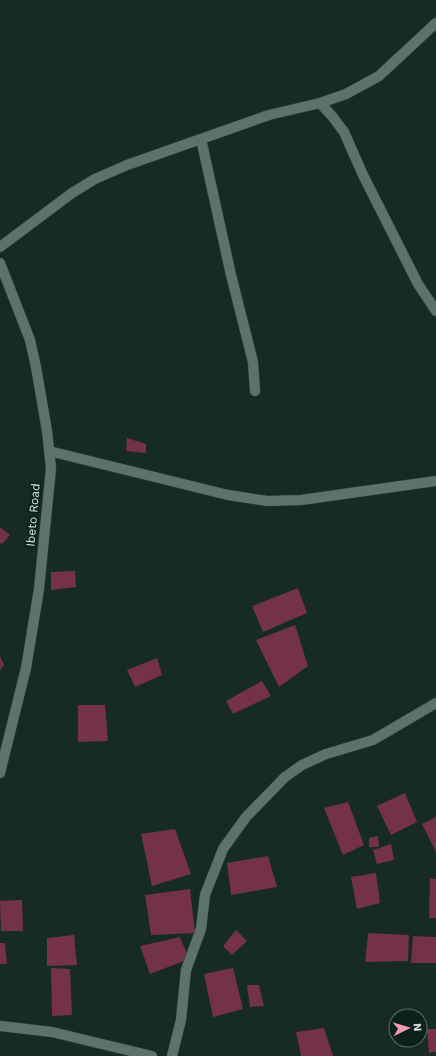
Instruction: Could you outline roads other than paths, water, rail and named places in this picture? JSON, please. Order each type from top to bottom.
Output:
[{"type":"street","points":[[0,247],[72,193],[95,179],[128,165],[269,115],[320,103],[346,94],[379,76],[436,23]]},
{"type":"street","points":[[320,103],[344,132],[363,175],[418,284],[436,311]]},
{"type":"street","points":[[201,139],[231,275],[253,362],[255,391]]},
{"type":"street","name":"Ibeto Road","points":[[0,263],[30,340],[42,396],[51,468],[39,589],[26,668],[0,773]]},
{"type":"street","points":[[49,451],[228,496],[267,501],[301,500],[436,481]]},
{"type":"street","points":[[172,1056],[181,1020],[186,970],[200,929],[205,896],[222,849],[246,817],[285,777],[302,765],[326,754],[373,740],[436,703]]},
{"type":"street","points":[[0,1026],[52,1032],[152,1056]]}]
